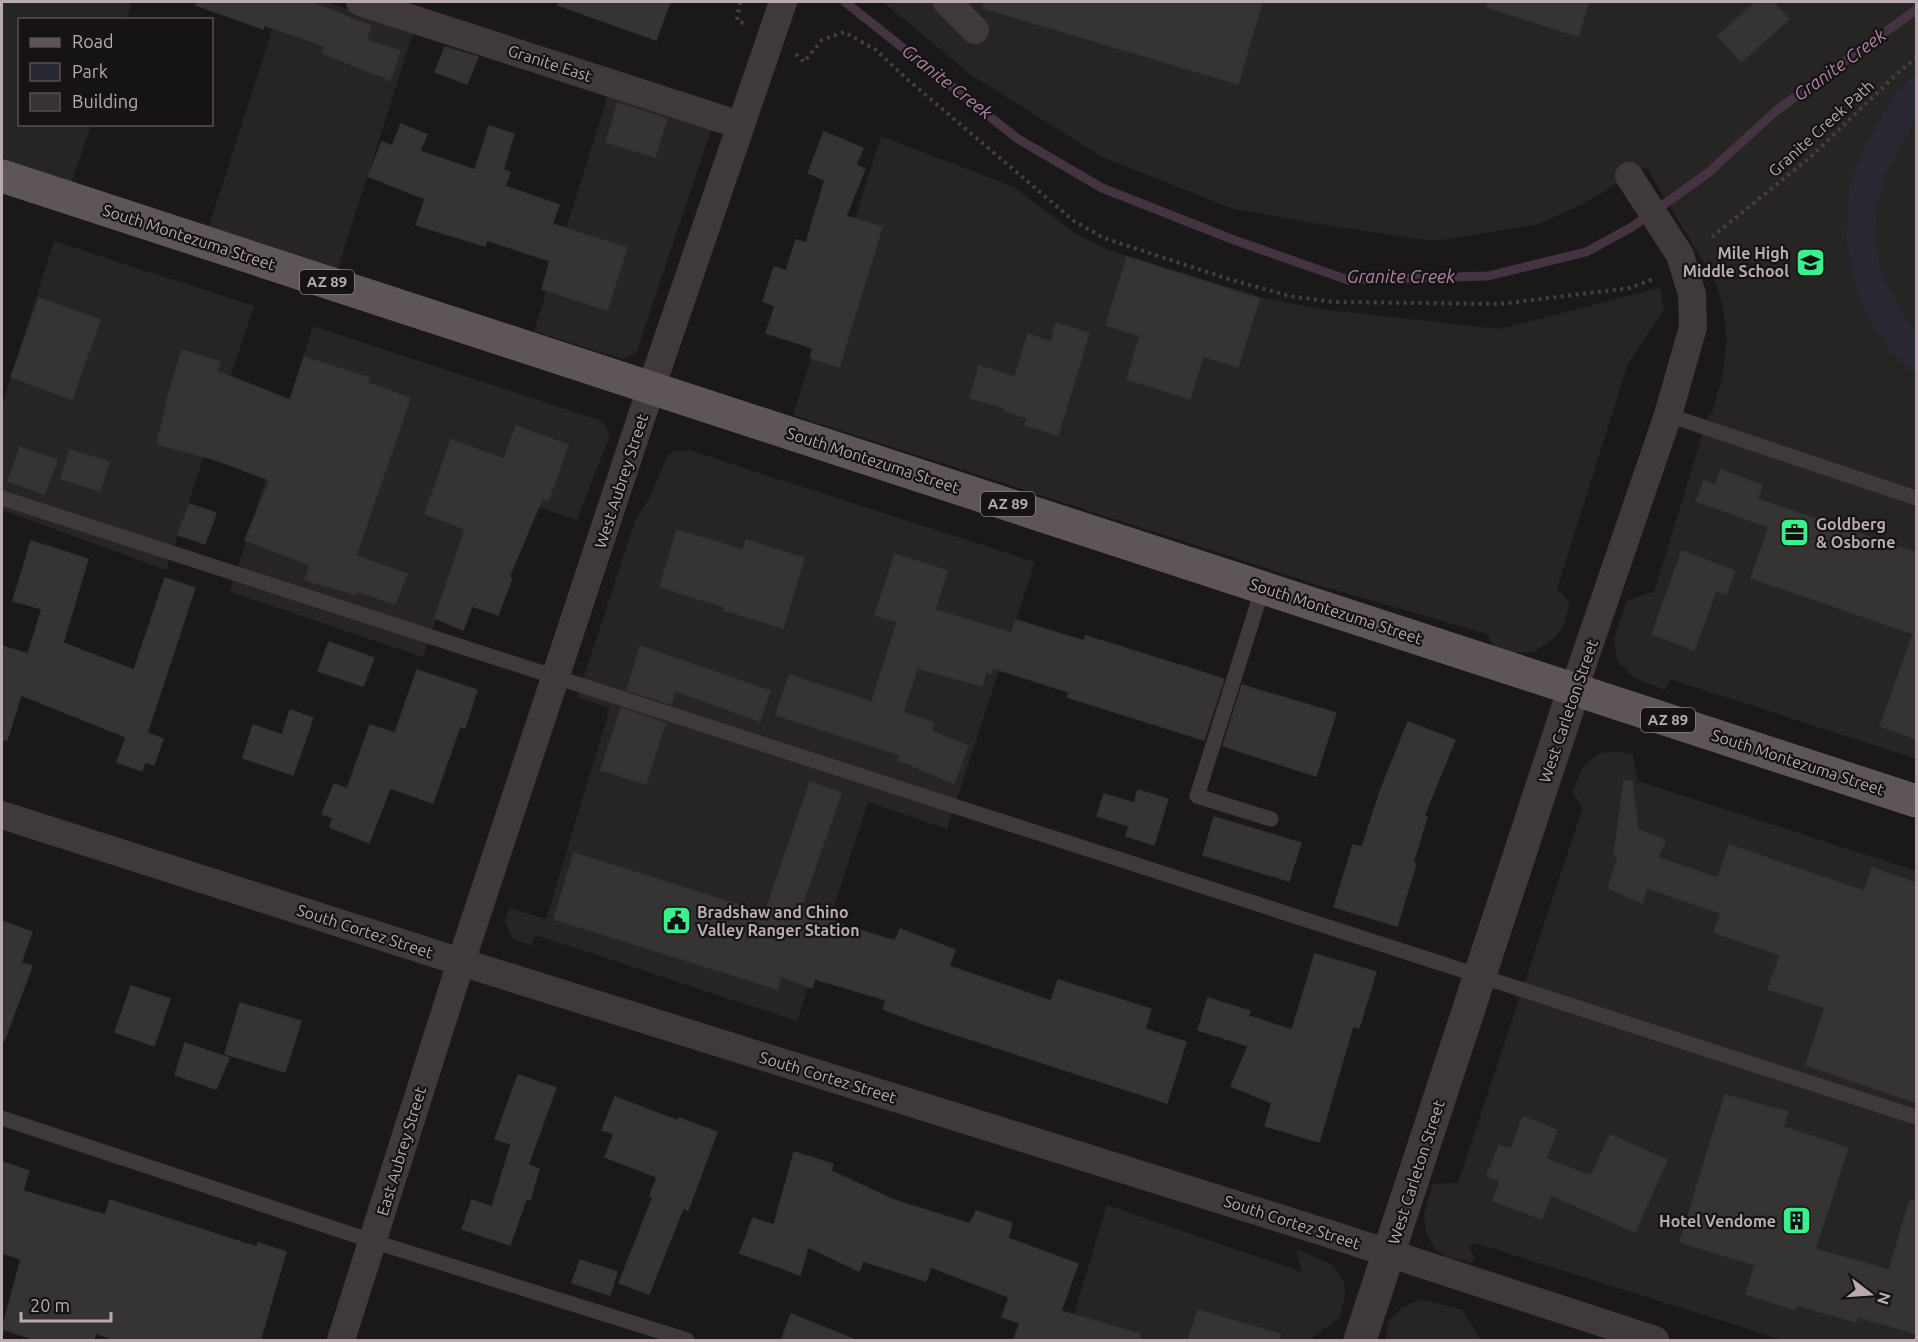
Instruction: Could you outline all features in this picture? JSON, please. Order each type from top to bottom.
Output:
[{"type":"main road","name":"South Montezuma Street","points":[[2,176],[1917,801]]},
{"type":"street","name":"Granite East","points":[[360,2],[740,125]]},
{"type":"street","points":[[947,2],[975,30]]},
{"type":"street","name":"West Aubrey Street","points":[[461,962],[651,388],[781,8]]},
{"type":"street","name":"West Carleton Street","points":[[1360,1341],[1574,689],[1592,644],[1668,415],[1693,327],[1692,294],[1680,255],[1629,176]]},
{"type":"street","name":"South Cortez Street","points":[[2,815],[461,962],[1389,1253],[1655,1341]]},
{"type":"street","name":"East Aubrey Street","points":[[341,1341],[461,962]]},
{"type":"lane","points":[[1668,415],[1917,498]]},
{"type":"lane","points":[[2,498],[1917,1117]]},
{"type":"lane","points":[[1263,587],[1197,796],[1271,819]]},
{"type":"lane","points":[[2,1118],[372,1241],[687,1341]]},
{"type":"path","points":[[740,2],[737,20],[749,27]]},
{"type":"path","points":[[795,53],[804,62],[822,40],[844,32],[876,50],[908,80],[1074,220],[1104,238],[1225,278],[1289,296],[1334,303],[1500,304],[1630,288],[1656,278]]},
{"type":"path","name":"Granite Creek Path","points":[[1712,237],[1815,154],[1901,70],[1917,58]]},
{"type":"shaded area","points":[[2,2],[132,2],[126,18],[18,18],[18,126],[91,126],[71,184],[2,161]]},
{"type":"shaded area","points":[[281,2],[326,2],[414,30],[338,268],[209,226]]},
{"type":"shaded area","name":"Mile High Middle School","points":[[883,2],[1916,2],[1916,759],[1670,679],[1665,690],[1634,678],[1617,660],[1614,639],[1627,600],[1654,592],[1709,413],[1712,414],[1722,377],[1727,339],[1723,307],[1716,283],[1646,167],[1581,205],[1536,225],[1434,241],[1233,209],[1102,157],[970,74]]},
{"type":"shaded area","points":[[608,95],[711,130],[636,354],[622,359],[534,331]]},
{"type":"shaded area","points":[[881,136],[1014,187],[1073,232],[1109,250],[1264,298],[1319,309],[1499,329],[1660,288],[1664,309],[1628,364],[1557,589],[1570,603],[1563,627],[1550,642],[1533,652],[1511,653],[1495,649],[1487,634],[1318,585],[793,415]]},
{"type":"shaded area","points":[[54,241],[254,306],[166,570],[2,510],[2,405]]},
{"type":"shaded area","points":[[313,326],[602,421],[610,435],[577,520],[482,489],[423,657],[230,592]]},
{"type":"shaded area","points":[[689,450],[1035,562],[947,829],[868,802],[797,1021],[535,935],[531,945],[513,939],[505,922],[509,908],[546,919],[610,708],[577,697],[636,518],[649,499],[666,458],[674,451]]},
{"type":"shaded area","points":[[1618,751],[1633,755],[1638,781],[1916,871],[1916,1340],[1783,1340],[1475,1243],[1469,1247],[1475,1259],[1471,1262],[1447,1257],[1434,1248],[1426,1232],[1424,1215],[1433,1184],[1458,1183],[1583,807],[1572,793],[1583,766],[1601,753]]},
{"type":"shaded area","points":[[1107,1205],[1302,1272],[1296,1249],[1331,1264],[1344,1281],[1345,1298],[1339,1318],[1309,1340],[1066,1340]]},
{"type":"shaded area","points":[[1421,1299],[1463,1310],[1480,1339],[1483,1340],[1385,1340],[1389,1321],[1401,1308]]},
{"type":"green space","points":[[1916,74],[1916,120],[1886,173],[1877,207],[1875,240],[1880,267],[1888,288],[1916,332],[1916,376],[1889,349],[1865,313],[1851,270],[1846,235],[1849,188],[1862,152],[1896,93]]},
{"type":"building","points":[[197,2],[311,2],[371,26],[366,40],[400,51],[390,80],[322,53],[325,46],[264,25],[263,29],[196,5]]},
{"type":"building","points":[[559,2],[670,2],[656,40],[558,5]]},
{"type":"building","points":[[984,2],[1262,2],[1238,84],[983,8]]},
{"type":"building","points":[[1488,2],[1589,2],[1578,36],[1487,7]]},
{"type":"building","points":[[1756,2],[1773,2],[1789,19],[1741,62],[1718,36]]},
{"type":"building","points":[[445,47],[478,57],[467,84],[435,72]]},
{"type":"building","points":[[618,103],[667,119],[655,157],[606,142]]},
{"type":"building","points":[[401,124],[427,135],[420,151],[475,170],[489,126],[514,134],[503,170],[510,172],[505,186],[559,205],[552,224],[627,248],[607,310],[542,289],[550,261],[487,240],[485,246],[416,225],[425,199],[368,176],[382,142],[392,146]]},
{"type":"building","points":[[824,132],[863,148],[856,165],[865,169],[846,216],[882,227],[839,367],[810,358],[813,348],[766,333],[775,306],[763,301],[774,267],[786,271],[796,240],[806,243],[825,180],[808,173]]},
{"type":"building","points":[[1127,257],[1259,299],[1238,367],[1203,356],[1190,399],[1127,379],[1140,336],[1106,325]]},
{"type":"building","points":[[39,298],[100,320],[72,399],[11,377]]},
{"type":"building","points":[[1056,323],[1089,333],[1058,435],[1025,425],[1028,418],[1005,411],[1005,408],[970,398],[979,366],[1015,377],[1028,334],[1051,342]]},
{"type":"building","points":[[182,350],[220,362],[217,371],[290,400],[304,357],[369,378],[368,383],[410,398],[356,556],[407,574],[395,604],[356,591],[355,594],[305,580],[310,565],[245,540],[270,480],[213,459],[157,444]]},
{"type":"building","points":[[516,426],[568,445],[548,501],[542,499],[509,577],[512,578],[498,615],[472,606],[463,630],[435,618],[465,529],[425,514],[451,440],[504,459]]},
{"type":"building","points":[[20,447],[57,460],[44,494],[8,481]]},
{"type":"building","points":[[70,450],[109,462],[100,491],[61,479]]},
{"type":"building","points":[[1721,470],[1762,485],[1757,499],[1917,553],[1917,635],[1751,578],[1769,527],[1696,501],[1704,481],[1716,485]]},
{"type":"building","points":[[189,504],[216,513],[205,544],[178,535]]},
{"type":"building","points":[[677,530],[743,550],[746,540],[804,558],[783,628],[660,587]]},
{"type":"building","points":[[31,541],[88,559],[63,643],[134,670],[165,578],[195,588],[147,733],[163,739],[154,765],[145,762],[142,771],[117,762],[126,737],[21,695],[7,740],[2,740],[2,646],[28,654],[42,609],[13,601]]},
{"type":"building","points":[[1682,551],[1735,571],[1726,594],[1716,590],[1694,650],[1652,634]]},
{"type":"building","points":[[895,554],[947,571],[935,610],[1012,633],[1016,620],[1084,641],[1086,636],[1224,679],[1204,740],[1067,697],[1069,692],[993,668],[991,673],[986,671],[982,686],[917,668],[903,712],[934,723],[931,731],[968,746],[954,783],[898,760],[900,755],[776,715],[789,675],[872,702],[897,622],[875,615]]},
{"type":"building","points":[[1913,635],[1917,636],[1917,739],[1880,726]]},
{"type":"building","points":[[329,642],[374,658],[363,686],[318,671]]},
{"type":"building","points":[[640,646],[770,691],[760,721],[675,691],[671,704],[627,690]]},
{"type":"building","points":[[417,670],[477,690],[465,728],[460,726],[433,803],[390,788],[369,843],[330,827],[333,818],[322,814],[334,784],[347,789],[370,725],[395,733]]},
{"type":"building","points":[[1242,685],[1336,713],[1316,776],[1223,746]]},
{"type":"building","points":[[621,708],[665,723],[646,784],[601,770]]},
{"type":"building","points":[[290,710],[313,718],[293,775],[243,758],[253,725],[282,735]]},
{"type":"building","points":[[1408,722],[1455,740],[1424,816],[1427,817],[1413,863],[1416,864],[1397,926],[1334,907],[1353,845],[1362,847],[1381,789]]},
{"type":"building","points":[[1624,781],[1632,781],[1638,830],[1665,840],[1658,858],[1718,878],[1729,845],[1864,891],[1872,868],[1917,883],[1917,1103],[1806,1065],[1825,1008],[1768,989],[1780,955],[1714,932],[1721,913],[1647,888],[1642,903],[1608,888],[1618,856],[1614,854]]},
{"type":"building","points":[[810,782],[841,793],[801,908],[843,925],[895,941],[900,929],[955,950],[949,966],[1051,1001],[1058,980],[1151,1009],[1145,1029],[1186,1042],[1167,1103],[920,1023],[883,1009],[886,1000],[815,979],[812,988],[781,976],[777,989],[554,919],[574,853],[765,913]]},
{"type":"building","points":[[1138,790],[1168,799],[1154,845],[1126,836],[1129,826],[1097,816],[1104,794],[1134,803]]},
{"type":"building","points":[[1214,817],[1301,843],[1289,881],[1203,855]]},
{"type":"building","points":[[2,921],[32,932],[21,963],[32,966],[4,1041],[2,1040]]},
{"type":"building","points":[[1315,954],[1376,972],[1359,1028],[1353,1026],[1319,1142],[1265,1126],[1272,1103],[1231,1086],[1248,1046],[1198,1030],[1208,998],[1250,1011],[1248,1016],[1292,1030]]},
{"type":"building","points":[[131,986],[170,999],[154,1046],[115,1032]]},
{"type":"building","points":[[240,1003],[301,1021],[285,1072],[225,1054]]},
{"type":"building","points":[[185,1043],[229,1058],[216,1089],[175,1075]]},
{"type":"building","points":[[518,1075],[556,1088],[528,1165],[539,1169],[530,1200],[526,1199],[510,1245],[462,1229],[472,1200],[492,1207],[511,1144],[495,1139]]},
{"type":"building","points":[[1725,1095],[1788,1112],[1783,1127],[1848,1148],[1815,1249],[1889,1270],[1910,1200],[1917,1201],[1917,1334],[1858,1317],[1856,1322],[1797,1305],[1795,1310],[1746,1294],[1755,1265],[1680,1242]]},
{"type":"building","points":[[615,1097],[678,1121],[679,1118],[717,1132],[688,1210],[683,1208],[649,1294],[619,1283],[653,1197],[650,1196],[657,1177],[605,1157],[614,1134],[602,1130]]},
{"type":"building","points":[[1523,1117],[1557,1130],[1546,1159],[1591,1176],[1610,1135],[1667,1160],[1635,1232],[1551,1195],[1542,1219],[1493,1201],[1500,1181],[1487,1176],[1499,1145],[1511,1149]]},
{"type":"building","points":[[794,1152],[833,1164],[831,1171],[894,1200],[970,1224],[976,1211],[1012,1223],[1008,1238],[1078,1264],[1061,1311],[1140,1334],[1140,1341],[1013,1341],[1020,1323],[1002,1317],[1009,1297],[931,1267],[926,1281],[863,1261],[859,1271],[808,1247],[800,1275],[740,1253],[753,1218],[774,1225]]},
{"type":"building","points":[[2,1162],[29,1171],[23,1191],[105,1215],[110,1200],[257,1247],[258,1243],[286,1252],[260,1341],[118,1341],[96,1333],[93,1341],[40,1341],[2,1329],[21,1259],[2,1253]]},
{"type":"building","points":[[580,1260],[617,1272],[610,1295],[572,1283]]},
{"type":"building","points":[[1198,1310],[1280,1334],[1279,1341],[1188,1341]]},
{"type":"building","points":[[791,1314],[853,1339],[853,1341],[781,1341]]},
{"type":"waterway","name":"Granite Creek","points":[[845,2],[1018,139],[1102,188],[1234,240],[1348,280],[1488,276],[1586,252],[1632,227],[1708,173],[1777,110],[1916,10]]},
{"type":"place","name":"Mile High Middle School","points":[[1810,262]]},
{"type":"place","name":"Goldberg & Osborne","points":[[1795,533]]},
{"type":"place","name":"Bradshaw and Chino Valley Ranger Station","points":[[676,921]]},
{"type":"place","name":"Hotel Vendome","points":[[1797,1221]]}]
